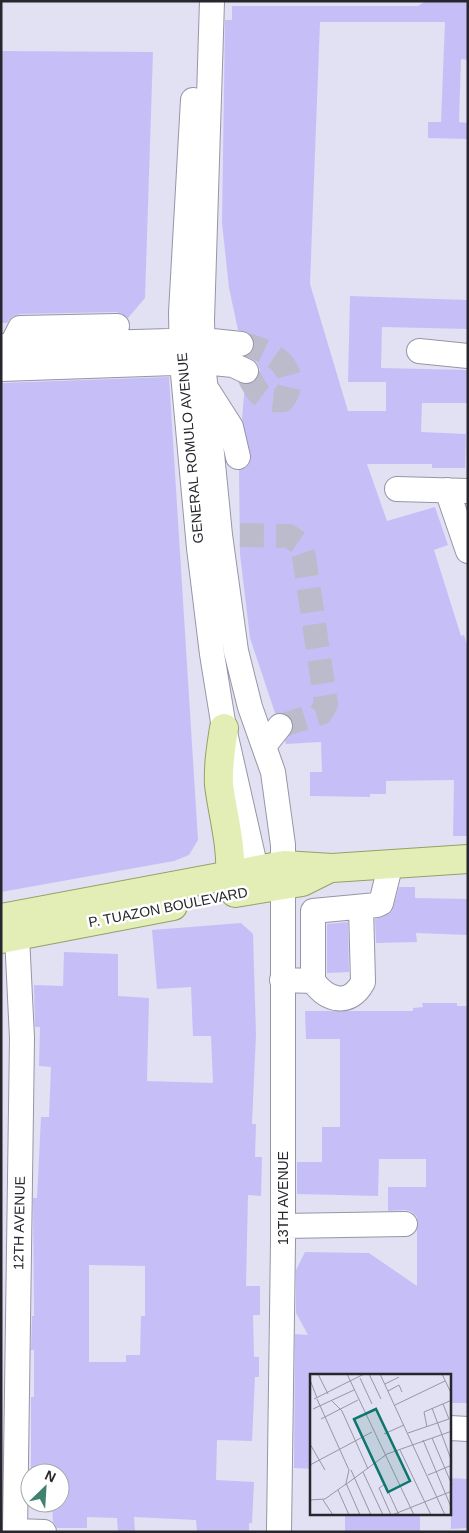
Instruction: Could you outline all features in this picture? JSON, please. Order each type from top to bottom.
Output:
[{"type":"main road","points":[[224,728],[219,766],[220,786],[232,855],[230,877]]},
{"type":"main road","name":"P. TUAZON BOULEVARD","points":[[8,927],[230,877],[271,877],[302,882],[332,868],[468,859]]},
{"type":"main road","name":"P. TUAZON BOULEVARD","points":[[8,927],[271,877]]},
{"type":"street","name":"GENERAL ROMULO AVENUE","points":[[197,1],[212,46]]},
{"type":"street","name":"GENERAL ROMULO AVENUE","points":[[212,1],[212,46],[192,352],[199,548],[224,728],[234,774],[271,877]]},
{"type":"street","points":[[6,346],[136,342],[192,352],[234,365],[246,371]]},
{"type":"street","points":[[1,369],[192,352],[241,344]]},
{"type":"street","name":"GENERAL ROMULO AVENUE","points":[[192,352],[207,390],[230,535],[241,677],[276,736],[273,772],[281,821],[271,877]]},
{"type":"street","points":[[419,352],[468,356]]},
{"type":"street","points":[[207,390],[231,427],[238,457]]},
{"type":"street","points":[[397,488],[457,491],[468,551]]},
{"type":"street","points":[[199,548],[230,535]]},
{"type":"street","points":[[234,774],[241,780],[258,782],[273,772]]},
{"type":"street","points":[[312,981],[313,911],[361,907],[381,903],[390,863]]},
{"type":"street","name":"13TH AVENUE","points":[[271,877],[282,980],[283,1226],[279,1532]]},
{"type":"street","points":[[282,980],[312,981],[325,994],[338,998],[351,998],[358,992],[363,982],[361,907]]},
{"type":"street","name":"12TH AVENUE","points":[[8,927],[22,1038],[9,1371],[15,1531]]},
{"type":"street","points":[[283,1226],[405,1224]]},
{"type":"street","points":[[452,1428],[468,1428]]},
{"type":"street","points":[[15,1531],[44,1532]]},
{"type":"building","points":[[426,1],[468,1],[468,60],[461,59],[459,122],[468,123],[468,139],[428,138],[428,122],[441,122],[445,22],[320,22],[310,284],[348,411],[386,411],[386,382],[348,382],[350,296],[468,300],[468,329],[382,327],[381,368],[468,370],[468,403],[422,403],[421,432],[466,434],[465,468],[432,468],[432,464],[367,464],[387,521],[435,507],[448,545],[434,550],[461,636],[464,635],[468,648],[468,836],[453,836],[454,780],[386,781],[386,794],[370,794],[370,797],[310,796],[310,772],[322,772],[321,742],[286,744],[285,741],[293,729],[293,721],[288,715],[275,713],[250,638],[240,554],[239,470],[247,467],[251,461],[242,419],[245,384],[254,382],[260,370],[257,363],[247,356],[255,346],[253,338],[249,333],[238,330],[229,288],[222,223],[225,20],[232,20],[232,6],[418,6]]},
{"type":"building","points":[[1,51],[153,52],[145,298],[128,318],[117,312],[20,314],[12,317],[7,323],[1,323]]},
{"type":"building","points":[[169,377],[198,840],[189,855],[174,861],[1,892],[1,383]]},
{"type":"building","points":[[399,887],[415,887],[415,898],[468,899],[468,935],[416,933],[417,942],[376,943],[375,919],[383,917],[392,911]]},
{"type":"building","points":[[348,922],[349,972],[327,973],[327,924]]},
{"type":"building","points":[[241,923],[253,934],[256,1034],[252,1124],[256,1124],[255,1157],[262,1157],[261,1196],[248,1195],[246,1286],[260,1286],[260,1315],[253,1315],[254,1357],[259,1357],[259,1377],[255,1377],[252,1441],[217,1440],[216,1480],[254,1482],[252,1523],[249,1523],[249,1532],[197,1532],[196,1520],[134,1517],[135,1532],[118,1532],[117,1518],[87,1517],[87,1528],[57,1528],[53,1522],[53,1513],[70,1513],[70,1463],[31,1463],[31,1397],[34,1397],[34,1350],[31,1350],[32,1316],[34,1316],[33,1198],[37,1198],[41,1117],[49,1117],[51,1067],[39,1066],[40,1027],[35,1027],[34,985],[63,986],[64,952],[118,954],[118,996],[149,998],[147,1081],[213,1083],[211,1036],[193,1036],[191,987],[157,989],[152,930]],"holes":[[[89,1265],[145,1266],[145,1316],[141,1316],[140,1355],[126,1355],[126,1362],[89,1362]]]},
{"type":"building","points":[[422,1003],[457,1003],[457,1006],[468,1006],[468,1403],[452,1403],[452,1374],[310,1374],[310,1469],[294,1468],[295,1334],[308,1335],[296,1313],[296,1270],[305,1252],[369,1253],[417,1286],[417,1217],[412,1212],[405,1210],[388,1211],[388,1187],[426,1187],[426,1159],[379,1159],[378,1196],[297,1194],[297,1162],[322,1162],[322,1127],[340,1127],[340,1039],[306,1039],[305,1011],[413,1011],[413,1008],[423,1007]]},
{"type":"building","points":[[452,1478],[468,1479],[468,1528],[451,1529]]},
{"type":"building","points":[[345,1516],[420,1516],[420,1532],[345,1532]]},
{"type":"tunnel","points":[[241,344],[262,350],[280,362],[290,379],[289,389],[283,400],[263,397],[246,371]]},
{"type":"tunnel","points":[[240,535],[289,536],[299,543],[304,557],[326,704],[321,713],[280,726]]}]
